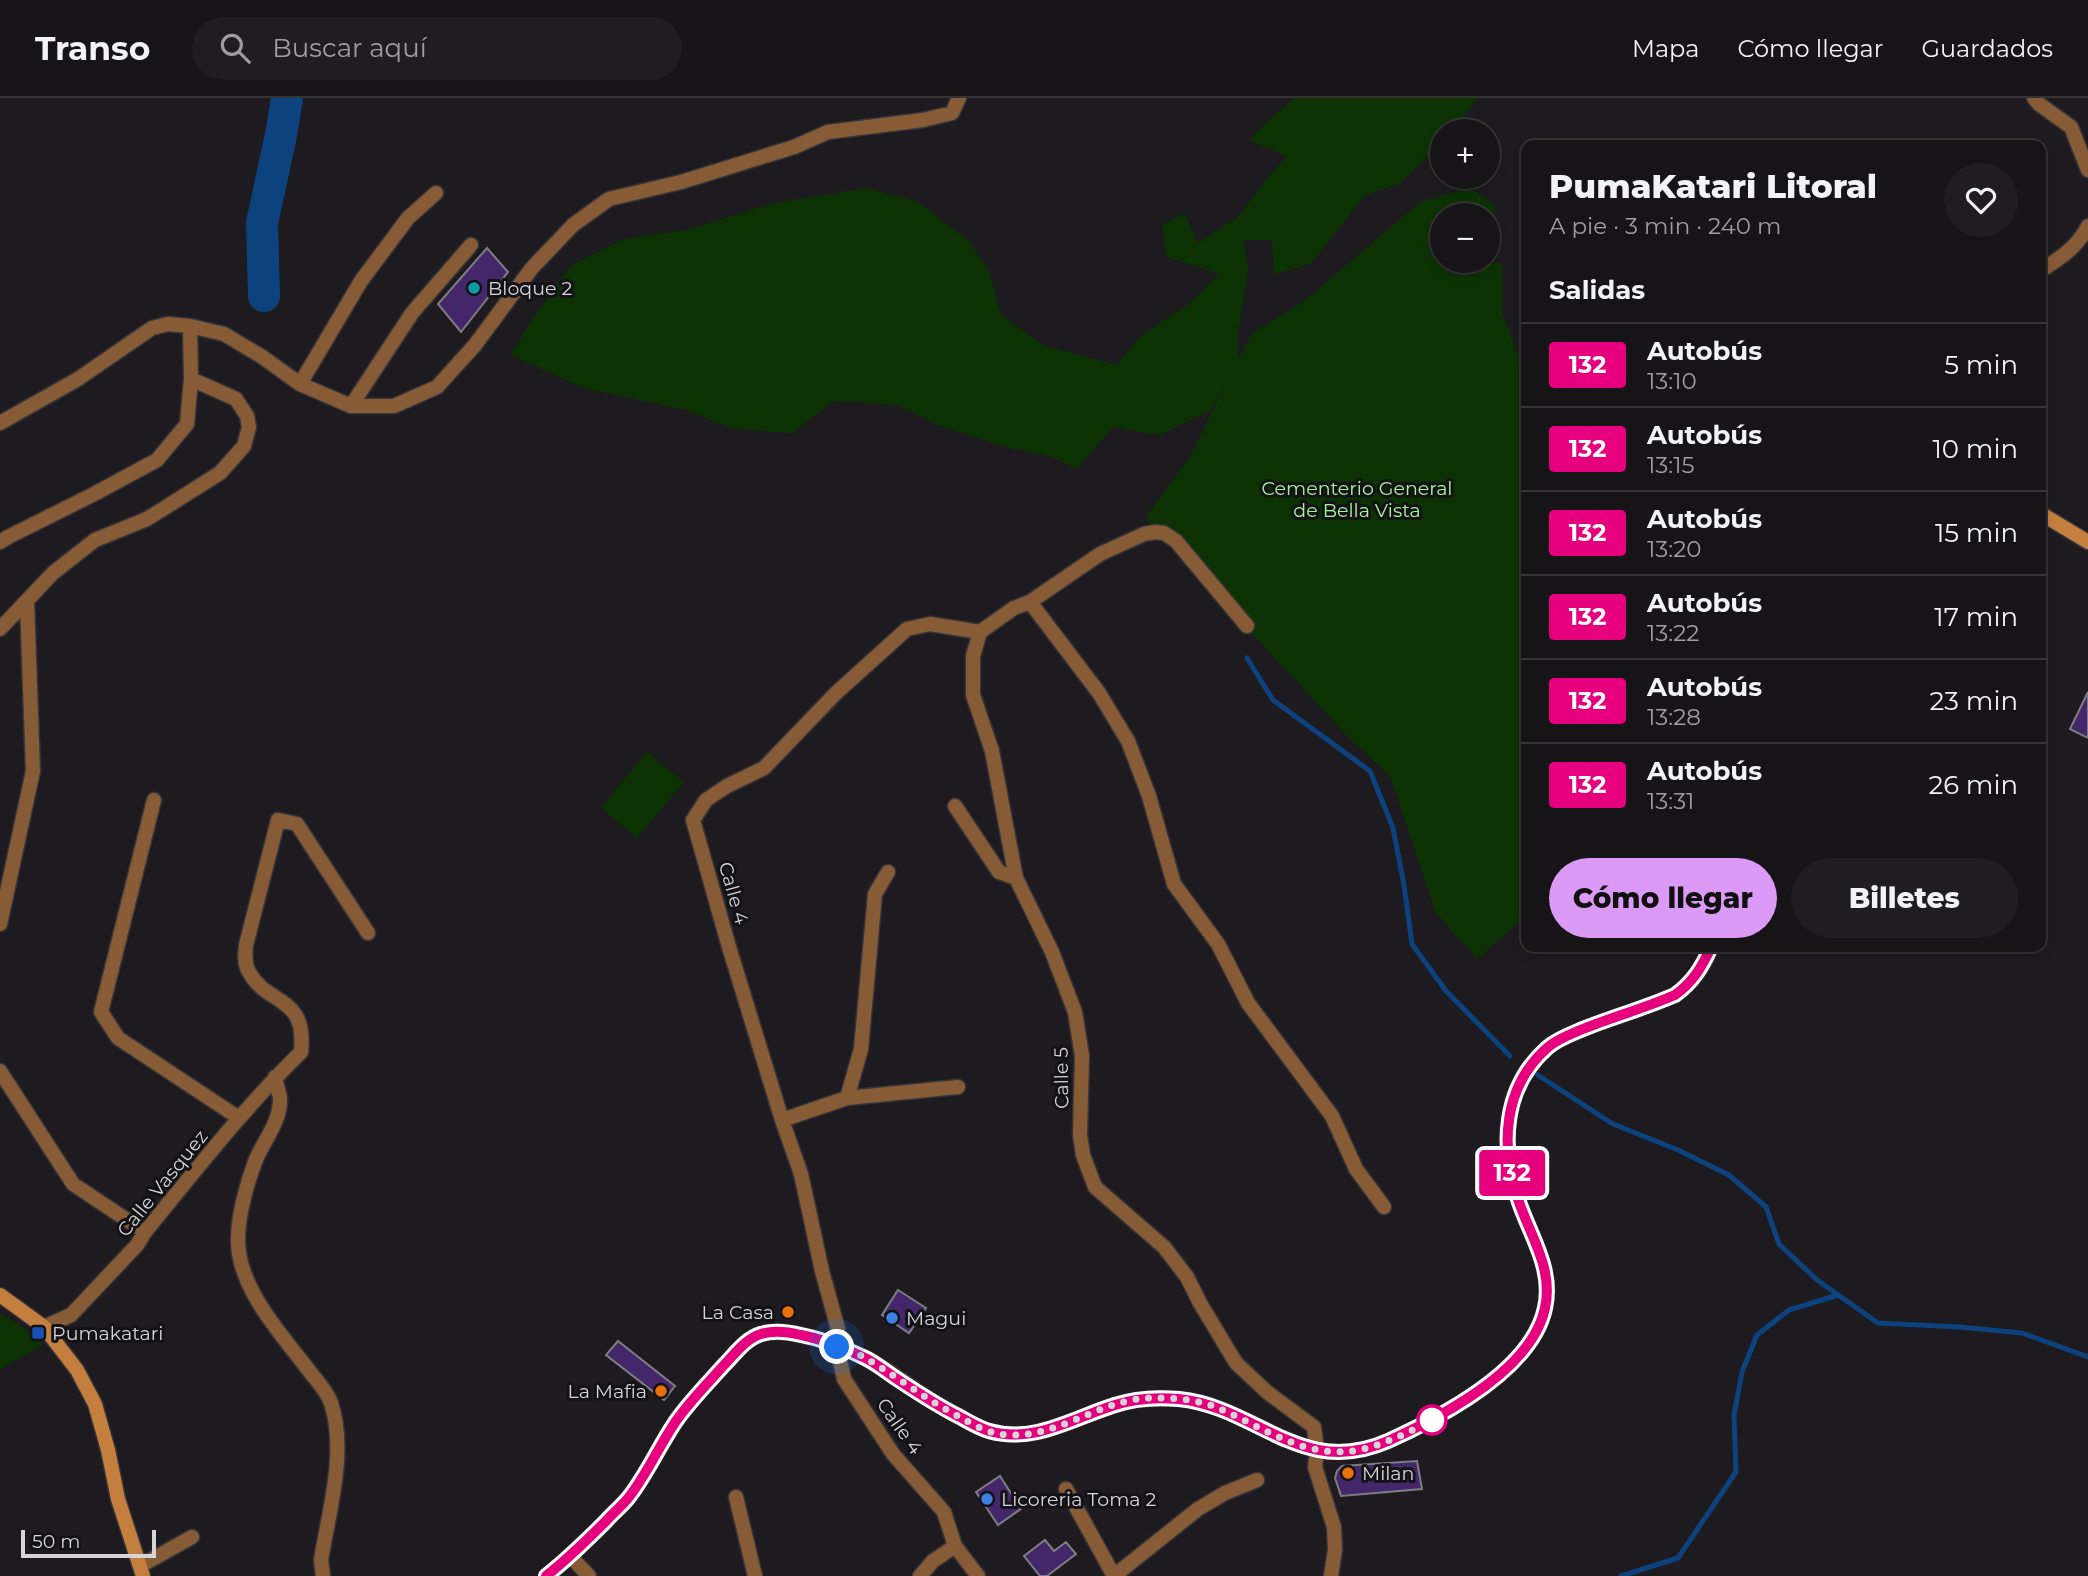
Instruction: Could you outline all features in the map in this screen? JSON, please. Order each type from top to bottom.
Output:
[{"type":"main road","points":[[2046,517],[2088,542]]},
{"type":"main road","points":[[546,1576],[570,1557],[628,1498],[677,1419],[745,1343],[763,1333],[787,1332],[810,1337],[864,1357],[937,1405],[986,1431],[1006,1434],[1044,1431],[1118,1404],[1152,1397],[1185,1400],[1216,1407],[1294,1444],[1317,1451],[1357,1451],[1382,1443],[1432,1420],[1490,1383],[1533,1338],[1545,1308],[1546,1285],[1541,1256],[1518,1200],[1510,1166],[1506,1130],[1515,1095],[1538,1057],[1556,1041],[1675,995],[1696,975],[1709,952]]},
{"type":"main road","points":[[0,1295],[44,1326],[77,1370],[95,1404],[118,1499],[141,1571]]},
{"type":"street","points":[[0,423],[78,379],[152,328],[168,324],[224,334],[300,384],[351,406],[394,406],[437,387],[475,345],[532,268],[573,225],[609,199],[681,182],[794,148],[828,132],[923,120],[952,113],[959,98]]},
{"type":"street","points":[[2034,98],[2071,127],[2088,170]]},
{"type":"street","points":[[300,384],[360,281],[408,218],[436,193]]},
{"type":"street","points":[[2046,267],[2062,258],[2083,236],[2088,226]]},
{"type":"street","points":[[351,406],[412,313],[471,245]]},
{"type":"street","points":[[0,542],[157,460],[187,424],[191,379],[190,326]]},
{"type":"street","points":[[0,629],[53,573],[95,540],[147,519],[220,473],[244,446],[249,426],[247,416],[236,399],[191,379]]},
{"type":"street","points":[[980,632],[1100,554],[1144,534],[1164,533],[1176,541],[1247,626]]},
{"type":"street","points":[[0,924],[33,771],[27,602]]},
{"type":"street","points":[[1030,602],[1099,693],[1128,741],[1149,796],[1174,884],[1218,944],[1248,1003],[1332,1116],[1356,1169],[1384,1207]]},
{"type":"street","name":"Calle 4","points":[[978,1576],[955,1546],[944,1512],[893,1454],[844,1379],[837,1347],[838,1329],[801,1174],[782,1121],[693,820],[706,800],[727,786],[764,768],[836,693],[907,629],[930,624],[980,632]]},
{"type":"street","name":"Calle 5","points":[[980,632],[973,656],[973,695],[992,751],[1016,878],[1052,952],[1075,1012],[1082,1056],[1080,1135],[1083,1156],[1096,1187],[1164,1247],[1187,1277],[1205,1313],[1236,1363],[1314,1427],[1317,1451],[1315,1466],[1334,1527],[1335,1550],[1331,1576]]},
{"type":"street","points":[[154,800],[101,1012],[118,1038],[239,1118]]},
{"type":"street","points":[[955,806],[999,872],[1016,878]]},
{"type":"street","name":"Calle Vasquez","points":[[44,1326],[71,1315],[137,1245],[239,1118],[301,1052],[302,1035],[297,1018],[284,1002],[261,987],[248,972],[245,960],[246,945],[278,820],[297,824],[368,933]]},
{"type":"street","points":[[847,1098],[861,1049],[875,894],[888,872]]},
{"type":"street","points":[[0,1071],[73,1184],[145,1232]]},
{"type":"street","points":[[275,1077],[280,1098],[278,1112],[255,1161],[243,1205],[238,1239],[241,1263],[251,1289],[270,1321],[330,1399],[337,1423],[338,1458],[321,1560],[323,1576]]},
{"type":"street","points":[[782,1121],[847,1098],[958,1087]]},
{"type":"street","points":[[1066,1489],[1114,1576],[1198,1509],[1225,1493],[1257,1480]]},
{"type":"street","points":[[736,1497],[755,1576]]},
{"type":"street","points":[[141,1571],[192,1537]]},
{"type":"street","points":[[920,1576],[933,1561],[955,1546]]},
{"type":"street","points":[[570,1557],[589,1576]]},
{"type":"green space","name":"Cementerio General de Bella Vista","points":[[1293,98],[1478,98],[1461,119],[1430,119],[1430,154],[1400,183],[1364,196],[1312,263],[1274,275],[1272,240],[1244,240],[1248,271],[1238,333],[1238,360],[1252,333],[1303,302],[1420,202],[1458,191],[1475,191],[1492,203],[1430,203],[1430,273],[1500,273],[1502,263],[1502,312],[1521,364],[1521,920],[1477,959],[1436,913],[1390,776],[1349,738],[1145,518],[1191,455],[1225,385],[1210,411],[1159,435],[1113,427],[1077,469],[1049,456],[1005,447],[937,425],[897,405],[834,401],[792,433],[734,429],[682,409],[586,389],[511,355],[531,321],[572,265],[624,239],[690,229],[770,204],[865,188],[917,201],[969,241],[989,271],[1001,315],[1043,345],[1117,365],[1139,337],[1190,303],[1219,274],[1166,257],[1162,225],[1184,213],[1198,243],[1238,217],[1287,156],[1248,140]]},
{"type":"green space","points":[[647,752],[684,782],[637,838],[601,808]]},
{"type":"green space","points":[[0,1313],[28,1331],[43,1345],[0,1369]]},
{"type":"building","name":"Bloque 2","points":[[487,248],[508,272],[461,332],[438,304]]},
{"type":"building","points":[[2088,692],[2088,738],[2070,729]]},
{"type":"building","points":[[898,1290],[926,1308],[909,1333],[882,1315]]},
{"type":"building","points":[[618,1341],[675,1386],[664,1400],[606,1355]]},
{"type":"building","points":[[1417,1461],[1422,1489],[1341,1496],[1335,1478],[1342,1466]]},
{"type":"building","points":[[1000,1476],[1021,1509],[998,1525],[976,1492]]},
{"type":"building","points":[[1045,1540],[1054,1551],[1066,1542],[1076,1554],[1047,1576],[1040,1576],[1024,1556]]},
{"type":"waterway","points":[[264,296],[262,223],[287,98]]},
{"type":"waterway","points":[[1247,658],[1273,700],[1370,771],[1393,828],[1412,944],[1446,991],[1510,1056]]},
{"type":"waterway","points":[[1533,1072],[1613,1124],[1678,1150],[1729,1175],[1766,1207],[1779,1244],[1817,1280],[1878,1323],[2022,1333],[2088,1357]]},
{"type":"waterway","points":[[1621,1576],[1678,1558],[1736,1472],[1734,1415],[1742,1372],[1757,1335],[1789,1310],[1838,1295]]},
{"type":"bus line","name":"132","points":[[546,1576],[570,1557],[628,1498],[677,1419],[699,1392],[745,1343],[763,1333],[787,1332],[810,1337],[864,1357],[937,1405],[986,1431],[1006,1434],[1044,1431],[1118,1404],[1152,1397],[1185,1400],[1216,1407],[1294,1444],[1317,1451],[1357,1451],[1382,1443],[1432,1420],[1490,1383],[1533,1338],[1545,1308],[1544,1269],[1535,1239],[1518,1200],[1510,1166],[1506,1130],[1510,1109],[1523,1080],[1538,1057],[1556,1041],[1675,995],[1696,975],[1709,952]]},
{"type":"place","name":"Bloque 2","points":[[474,288]]},
{"type":"place","name":"La Casa","points":[[788,1312]]},
{"type":"place","name":"Magui","points":[[892,1318]]},
{"type":"place","name":"Pumakatari","points":[[38,1333]]},
{"type":"place","name":"La Mafia","points":[[661,1391]]},
{"type":"place","name":"Milan","points":[[1348,1473]]},
{"type":"place","name":"Licoreria Toma 2","points":[[987,1499]]},
{"type":"route","points":[[837,1347],[864,1357],[937,1405],[986,1431],[1006,1434],[1044,1431],[1118,1404],[1152,1397],[1185,1400],[1216,1407],[1294,1444],[1317,1451],[1357,1451],[1382,1443],[1432,1420]]}]
